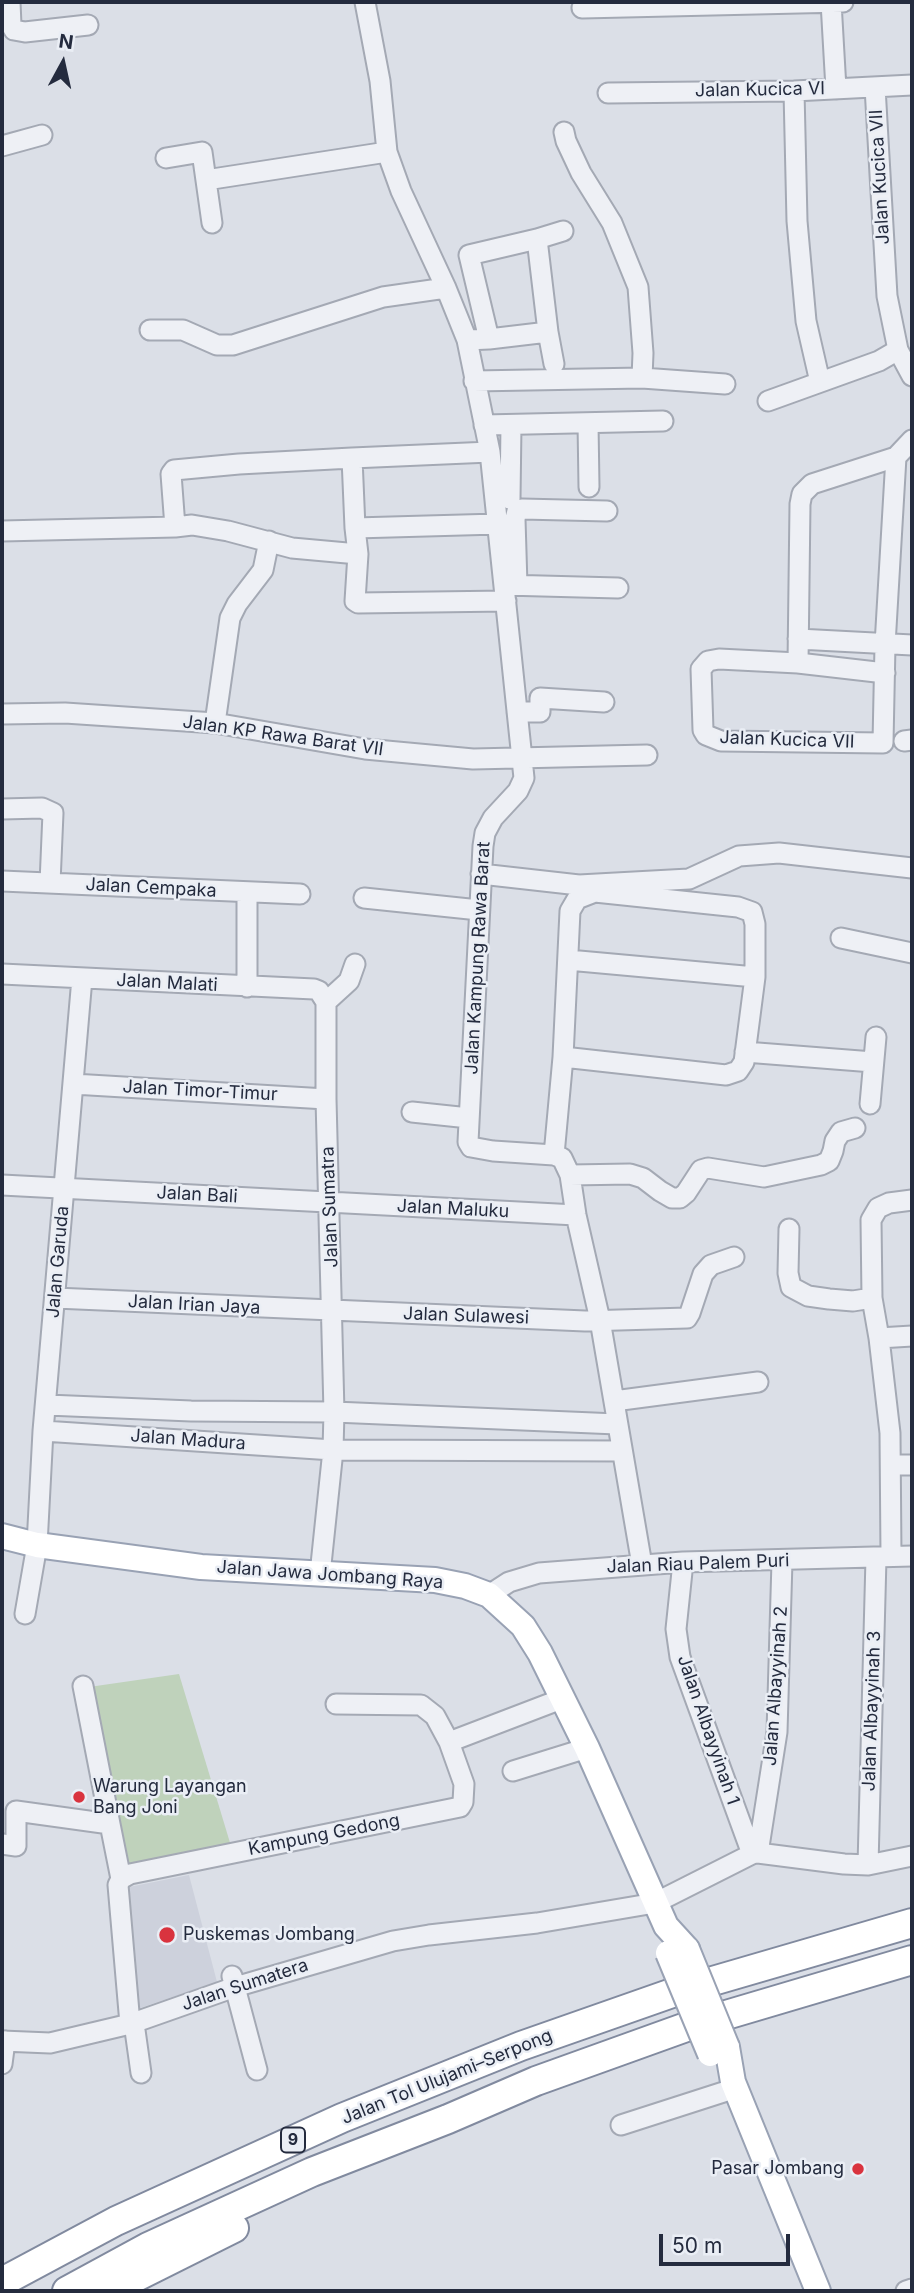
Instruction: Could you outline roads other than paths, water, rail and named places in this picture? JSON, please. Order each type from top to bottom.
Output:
[{"type":"highway","name":"Jalan Tol Ulujami–Serpong","points":[[2,2282],[116,2221],[342,2118],[521,2046],[675,1992],[912,1923]]},
{"type":"highway","name":"9","points":[[67,2291],[148,2247],[312,2172],[536,2081],[689,2026],[912,1959]]},
{"type":"highway","points":[[108,2291],[448,2119]]},
{"type":"main road","name":"Jalan Jawa Jombang Raya","points":[[2,1536],[37,1545],[201,1566],[435,1580],[489,1595],[523,1626],[564,1698],[678,1951],[818,2291]]},
{"type":"street","points":[[10,2],[10,25],[14,30],[25,32],[88,25]]},
{"type":"street","name":"Jalan Kampung Rawa Barat","points":[[365,2],[380,81],[387,152],[401,191],[467,340],[474,381],[499,425],[490,453],[509,590],[524,778],[518,791],[492,818],[485,833],[468,1135],[471,1147],[554,1155]]},
{"type":"street","points":[[831,2],[835,89]]},
{"type":"street","points":[[582,8],[632,4],[843,2]]},
{"type":"street","name":"Jalan Kucica VI","points":[[608,93],[794,91],[912,85]]},
{"type":"street","name":"Jalan Kucica VII","points":[[875,87],[887,296],[898,351],[912,376]]},
{"type":"street","points":[[794,91],[797,221],[805,308],[820,382]]},
{"type":"street","points":[[564,132],[581,173],[612,223],[638,287],[642,378]]},
{"type":"street","points":[[2,146],[42,135]]},
{"type":"street","points":[[166,158],[202,152],[212,223]]},
{"type":"street","points":[[206,180],[387,152]]},
{"type":"street","points":[[489,339],[469,256],[563,231]]},
{"type":"street","points":[[537,239],[554,364]]},
{"type":"street","points":[[150,330],[183,330],[217,345],[233,345],[383,297],[446,288]]},
{"type":"street","points":[[467,340],[548,332]]},
{"type":"street","points":[[768,401],[898,351]]},
{"type":"street","points":[[474,381],[642,378],[725,384]]},
{"type":"street","points":[[510,499],[499,425],[663,421]]},
{"type":"street","points":[[588,423],[589,487]]},
{"type":"street","points":[[799,663],[802,494],[812,484],[896,457],[912,440]]},
{"type":"street","points":[[175,527],[171,474],[174,470],[239,464],[490,453]]},
{"type":"street","name":"Jalan Kucica VII","points":[[885,673],[799,663],[719,659],[708,661],[701,669],[703,730],[706,735],[721,741],[883,743],[885,673],[885,645],[896,457]]},
{"type":"street","points":[[352,458],[358,554],[355,601],[366,603],[509,590],[618,589]]},
{"type":"street","points":[[509,590],[514,519],[517,511],[607,511]]},
{"type":"street","points":[[355,528],[498,524]]},
{"type":"street","points":[[2,531],[192,525],[228,531],[292,548],[358,554]]},
{"type":"street","points":[[215,723],[230,618],[237,604],[263,570],[268,541]]},
{"type":"street","points":[[798,639],[912,645]]},
{"type":"street","points":[[517,712],[540,712],[540,698],[604,702]]},
{"type":"street","name":"Jalan KP Rawa Barat VII","points":[[2,714],[65,713],[215,723],[365,749],[473,759],[647,755]]},
{"type":"street","points":[[2,809],[42,808],[53,814],[50,883]]},
{"type":"street","points":[[481,874],[579,884],[689,879],[739,856],[779,853],[912,868]]},
{"type":"street","name":"Jalan Cempaka","points":[[2,881],[300,894]]},
{"type":"street","points":[[247,892],[247,987]]},
{"type":"street","points":[[563,1057],[726,1075],[738,1071],[744,1062],[755,977],[755,924],[752,912],[738,907],[595,892],[577,899],[570,911],[563,1057],[554,1155],[562,1158],[570,1175],[576,1215],[600,1320],[642,1565]]},
{"type":"street","points":[[364,898],[479,910]]},
{"type":"street","points":[[841,938],[912,953]]},
{"type":"street","points":[[568,960],[755,977]]},
{"type":"street","points":[[326,1002],[349,981],[355,964]]},
{"type":"street","name":"Jalan Malati","points":[[2,974],[314,989],[319,991],[326,1002]]},
{"type":"street","name":"Jalan Garuda","points":[[25,1614],[37,1545],[43,1431],[82,978]]},
{"type":"street","name":"Jalan Sumatra","points":[[320,1574],[333,1450],[334,1412],[326,1002]]},
{"type":"street","points":[[870,1104],[876,1037]]},
{"type":"street","points":[[745,1052],[873,1062]]},
{"type":"street","name":"Jalan Timor-Timur","points":[[73,1084],[326,1099]]},
{"type":"street","points":[[412,1112],[469,1118]]},
{"type":"street","points":[[570,1175],[630,1174],[642,1178],[672,1198],[680,1198],[701,1170],[708,1168],[764,1177],[821,1165],[829,1161],[835,1141],[841,1132],[855,1128]]},
{"type":"street","name":"Jalan Bali","points":[[2,1185],[330,1202]]},
{"type":"street","name":"Jalan Albayyinah 3","points":[[868,1865],[883,1557],[885,1431],[879,1338],[873,1298],[871,1220],[878,1208],[889,1203],[912,1200]]},
{"type":"street","name":"Jalan Maluku","points":[[330,1202],[576,1215]]},
{"type":"street","points":[[789,1229],[788,1273],[791,1286],[808,1296],[853,1301],[873,1298]]},
{"type":"street","points":[[600,1320],[687,1318],[691,1314],[703,1275],[712,1265],[734,1257]]},
{"type":"street","name":"Jalan Irian Jaya","points":[[55,1298],[333,1311]]},
{"type":"street","name":"Jalan Sulawesi","points":[[333,1311],[600,1320]]},
{"type":"street","points":[[879,1338],[912,1336]]},
{"type":"street","points":[[614,1401],[758,1382]]},
{"type":"street","name":"Jalan Madura","points":[[47,1405],[191,1411],[334,1412]]},
{"type":"street","points":[[334,1412],[617,1423]]},
{"type":"street","name":"Jalan Madura","points":[[43,1431],[333,1450]]},
{"type":"street","points":[[333,1450],[622,1451]]},
{"type":"street","name":"Jalan Riau Palem Puri","points":[[489,1595],[509,1582],[539,1573],[683,1562],[912,1556]]},
{"type":"street","name":"Jalan Albayyinah 2","points":[[755,1853],[777,1732],[782,1561]]},
{"type":"street","name":"Jalan Albayyinah 1","points":[[683,1562],[676,1629],[680,1657],[755,1853]]},
{"type":"street","points":[[83,1686],[121,1879],[118,1885],[132,2024],[141,2073]]},
{"type":"street","points":[[449,1742],[564,1698]]},
{"type":"street","name":"Kampung Gedong","points":[[121,1879],[130,1874],[460,1807],[464,1784],[449,1742],[435,1716],[421,1705],[336,1704]]},
{"type":"street","points":[[513,1771],[587,1748]]},
{"type":"street","points":[[2,1844],[16,1846],[16,1811],[110,1824]]},
{"type":"street","points":[[755,1853],[868,1865],[912,1856]]},
{"type":"street","name":"Jalan Sumatera","points":[[3,2041],[50,2043],[132,2024],[235,1987],[393,1941],[429,1934],[537,1923],[655,1903],[755,1853]]},
{"type":"street","points":[[235,1987],[257,2070]]},
{"type":"street","points":[[2,2064],[3,2041]]},
{"type":"street","points":[[621,2125],[734,2085]]},
{"type":"street","points":[[906,2291],[912,2290]]},
{"type":"place","name":"Warung Layangan Bang Joni","points":[[79,1797]]},
{"type":"place","name":"Puskemas Jombang","points":[[167,1935]]},
{"type":"place","name":"Pasar Jombang","points":[[858,2169]]}]
